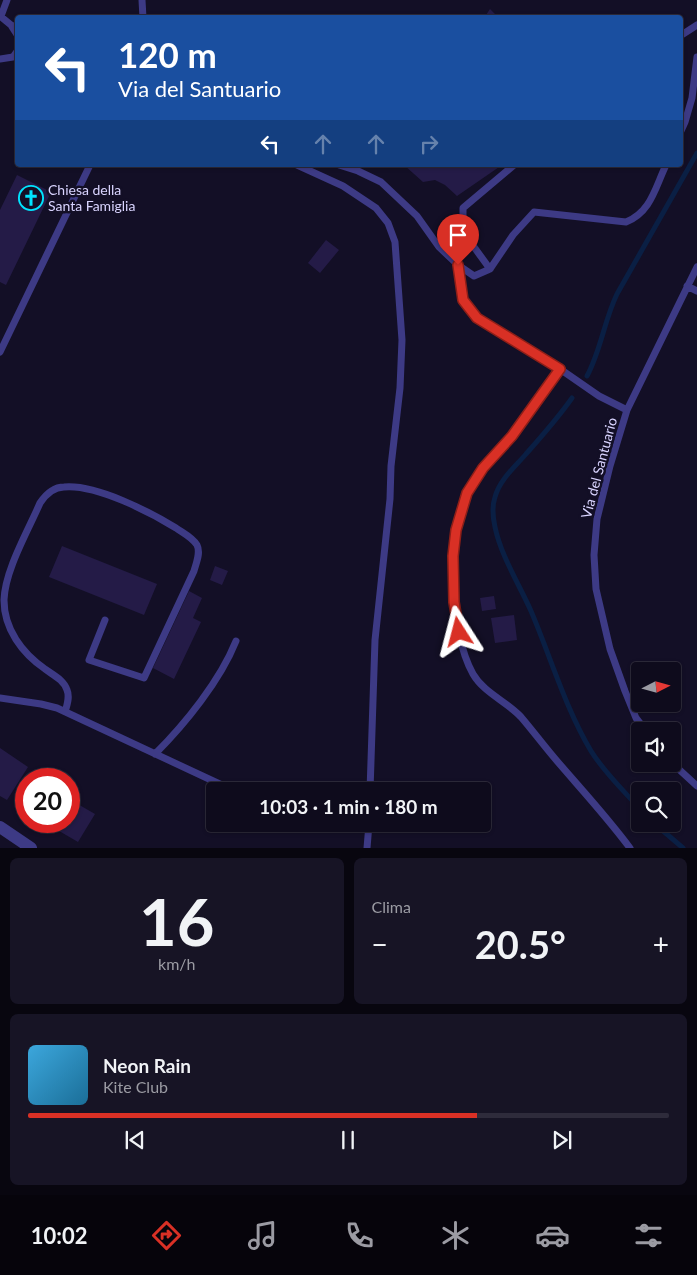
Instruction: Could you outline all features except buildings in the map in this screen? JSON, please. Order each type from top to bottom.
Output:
[{"type":"street","points":[[0,827],[31,848]]},
{"type":"lane","points":[[7,0],[1,16],[14,26]]},
{"type":"lane","points":[[142,0],[142,15]]},
{"type":"lane","points":[[683,34],[697,25]]},
{"type":"lane","points":[[0,59],[13,57],[15,54]]},
{"type":"lane","points":[[683,120],[692,98],[697,57]]},
{"type":"lane","points":[[0,352],[89,167]]},
{"type":"lane","points":[[301,167],[344,186],[376,208],[388,222],[395,242],[402,350],[400,388],[393,439],[390,499],[375,640],[370,782]]},
{"type":"lane","points":[[345,167],[381,182],[417,216],[438,247],[474,276],[490,269],[513,235],[534,212],[626,222],[636,218],[646,208],[665,167]]},
{"type":"lane","points":[[490,269],[474,246],[463,224],[463,208],[512,167]]},
{"type":"lane","name":"Via del Santuario","points":[[458,265],[463,300],[477,318],[560,369],[599,396],[627,410]]},
{"type":"lane","name":"Via del Santuario","points":[[639,722],[625,691],[610,649],[596,589],[594,555],[597,519],[610,466],[627,410],[697,267]]},
{"type":"lane","points":[[687,286],[697,291]]},
{"type":"lane","points":[[560,369],[512,436],[483,468],[467,493],[461,510],[453,556],[454,602],[466,658],[474,675],[491,693],[520,716],[630,848]]},
{"type":"lane","points":[[65,712],[68,700],[67,688],[59,679],[36,662],[22,647],[12,633],[5,612],[5,591],[12,567],[40,503],[44,497],[56,488],[80,488],[125,502],[161,519],[190,538],[197,545],[198,555],[194,571],[144,678],[90,660],[105,620]]},
{"type":"lane","points":[[155,754],[189,716],[221,672],[236,641]]},
{"type":"lane","points":[[0,698],[49,706],[65,712],[215,782]]},
{"type":"lane","points":[[681,771],[697,786]]},
{"type":"lane","points":[[367,848],[368,832]]},
{"type":"waterway","points":[[587,376],[596,356],[617,294],[697,153]]},
{"type":"waterway","points":[[572,398],[550,427],[500,485],[493,504],[494,523],[506,559],[531,611],[573,717],[591,751],[631,799]]},
{"type":"waterway","points":[[664,832],[683,848]]},
{"type":"place","name":"Chiesa della Santa Famiglia","points":[[31,198]]},
{"type":"route","points":[[458,265],[463,300],[477,318],[560,369],[512,436],[483,468],[467,493],[456,530],[453,556],[454,602],[459,632]]}]
